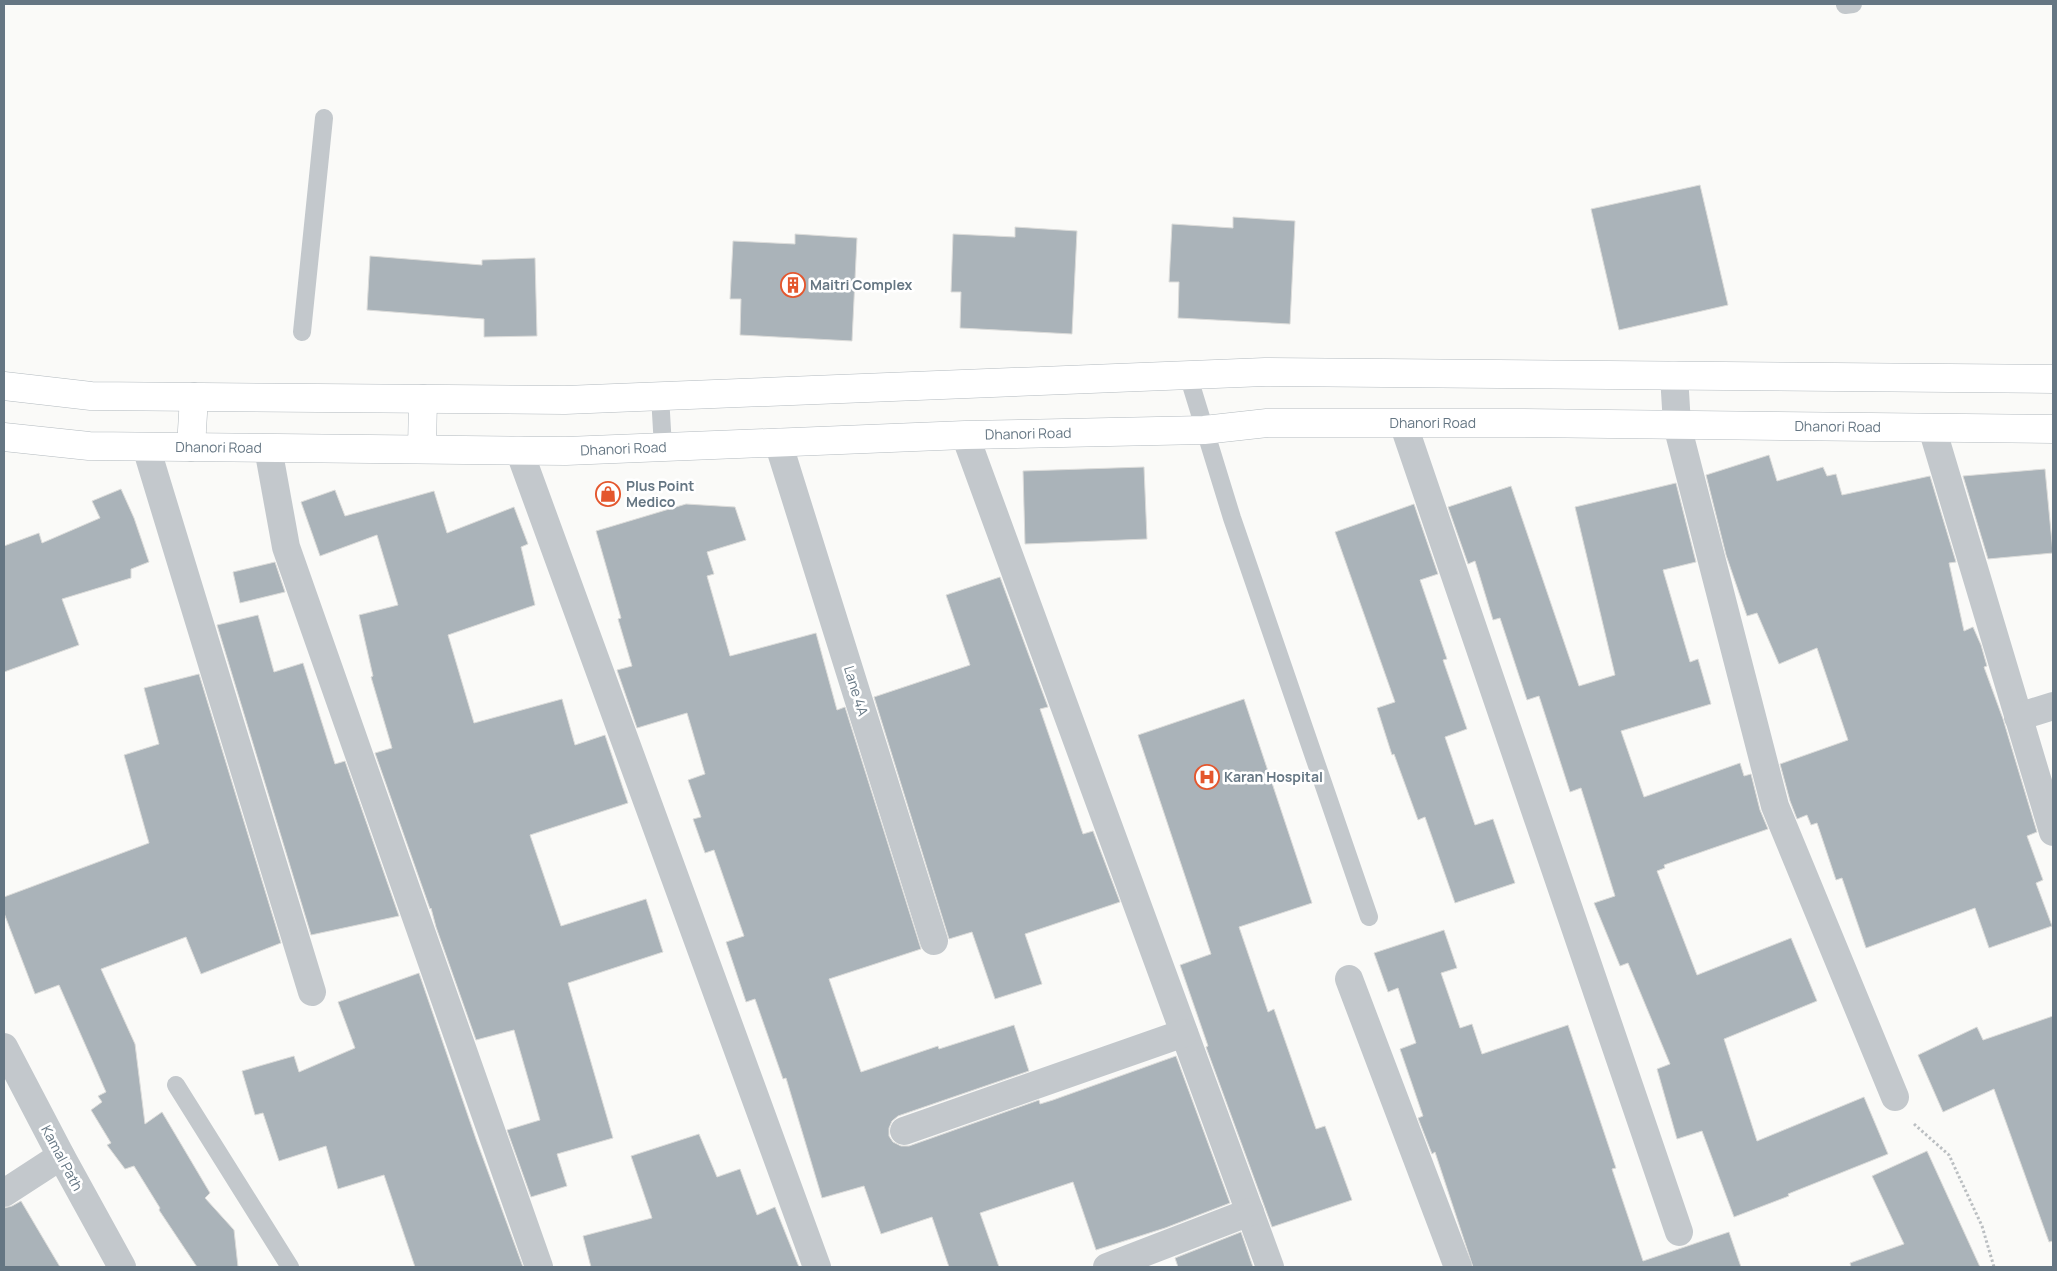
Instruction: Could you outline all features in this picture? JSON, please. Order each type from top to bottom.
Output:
[{"type":"main road","points":[[4,386],[91,396],[565,400],[1265,372],[2053,379]]},
{"type":"main road","points":[[191,447],[194,397]]},
{"type":"main road","points":[[422,449],[423,398]]},
{"type":"main road","name":"Dhanori Road","points":[[4,437],[88,446],[566,451],[965,435],[1204,430],[1267,423],[2053,429]]},
{"type":"street","points":[[1674,375],[1677,425],[1775,806],[1895,1097]]},
{"type":"street","points":[[1403,423],[1680,1232]]},
{"type":"street","points":[[1932,428],[2053,832]]},
{"type":"street","points":[[965,435],[1270,1267]]},
{"type":"street","name":"Lane 4A","points":[[778,442],[934,940]]},
{"type":"street","points":[[146,447],[312,992]]},
{"type":"street","points":[[268,448],[286,547],[539,1267]]},
{"type":"street","points":[[519,450],[817,1267]]},
{"type":"street","points":[[2018,717],[2053,706]]},
{"type":"street","points":[[1349,979],[1458,1267]]},
{"type":"street","points":[[904,1131],[1184,1033]]},
{"type":"street","name":"Kamal Path","points":[[4,1047],[11,1081],[61,1156],[122,1267]]},
{"type":"street","points":[[4,1193],[61,1156]]},
{"type":"street","points":[[1107,1267],[1250,1212]]},
{"type":"lane","points":[[302,332],[324,118]]},
{"type":"lane","points":[[1188,375],[1204,430],[1369,917]]},
{"type":"lane","points":[[660,396],[663,447]]},
{"type":"lane","points":[[176,1085],[290,1267]]},
{"type":"path","points":[[1895,1097],[1917,1128],[1949,1155],[1982,1226],[1994,1267]]},
{"type":"building","points":[[1700,185],[1728,305],[1619,330],[1591,209]]},
{"type":"building","points":[[1233,217],[1295,221],[1290,324],[1178,318],[1179,282],[1169,282],[1172,224],[1233,228]]},
{"type":"building","points":[[1015,227],[1077,231],[1072,334],[960,328],[961,292],[951,292],[953,234],[1015,237]]},
{"type":"building","name":"Maitri Complex","points":[[795,234],[857,238],[852,341],[740,335],[741,299],[730,299],[733,241],[795,244]]},
{"type":"building","points":[[370,256],[482,265],[482,260],[535,258],[537,336],[484,337],[484,319],[367,310]]},
{"type":"building","points":[[1769,455],[1777,481],[1823,467],[1827,476],[1836,474],[1842,495],[1930,476],[1956,562],[1949,563],[1964,631],[1973,627],[1981,645],[1987,666],[1984,667],[2003,719],[2037,832],[2027,836],[2043,880],[2036,883],[2052,926],[1989,948],[1975,908],[1866,948],[1842,878],[1836,880],[1817,823],[1811,825],[1807,815],[1797,819],[1780,764],[1848,740],[1817,648],[1779,664],[1757,613],[1747,616],[1726,555],[1706,475]]},
{"type":"building","points":[[1144,467],[1147,539],[1025,544],[1023,471]]},
{"type":"building","points":[[2045,469],[2053,553],[1988,559],[1963,476]]},
{"type":"building","points":[[1676,483],[1696,562],[1663,570],[1690,662],[1698,659],[1711,704],[1621,731],[1644,797],[1740,763],[1744,776],[1751,774],[1760,810],[1768,829],[1664,865],[1665,868],[1657,871],[1697,975],[1791,938],[1817,1001],[1724,1039],[1757,1141],[1864,1097],[1888,1154],[1734,1217],[1702,1131],[1677,1139],[1657,1069],[1670,1064],[1628,963],[1620,966],[1594,903],[1615,896],[1581,788],[1570,792],[1539,696],[1527,700],[1500,618],[1493,620],[1475,561],[1468,564],[1448,507],[1511,486],[1579,686],[1615,675],[1575,507]]},
{"type":"building","points":[[121,489],[134,518],[149,562],[131,569],[131,578],[62,599],[79,645],[4,672],[4,546],[39,533],[42,543],[100,518],[92,501]]},
{"type":"building","points":[[335,490],[345,516],[434,491],[447,533],[514,507],[528,544],[521,547],[535,605],[448,635],[474,723],[562,699],[575,745],[605,735],[628,803],[530,835],[561,926],[646,899],[663,952],[568,983],[613,1138],[557,1154],[567,1186],[531,1197],[507,1130],[540,1120],[514,1030],[476,1040],[375,753],[392,748],[371,677],[373,676],[359,615],[398,605],[377,535],[320,556],[301,502]]},
{"type":"building","points":[[686,504],[735,507],[746,540],[707,552],[714,574],[707,576],[730,656],[816,633],[837,710],[845,707],[921,949],[829,979],[861,1072],[938,1046],[939,1049],[1014,1025],[1029,1071],[898,1116],[892,1121],[889,1128],[889,1136],[893,1142],[901,1146],[909,1146],[1039,1100],[1040,1104],[1053,1100],[1176,1056],[1230,1203],[1165,1228],[1096,1250],[1073,1182],[980,1213],[999,1267],[949,1267],[932,1217],[881,1234],[864,1186],[822,1198],[786,1078],[783,1079],[755,999],[746,1002],[726,942],[744,936],[714,850],[705,853],[693,819],[701,817],[688,780],[705,774],[687,713],[637,728],[617,670],[632,666],[618,619],[621,618],[596,531]]},
{"type":"building","points":[[1414,504],[1438,574],[1420,580],[1447,659],[1443,660],[1467,729],[1445,737],[1475,825],[1493,819],[1515,883],[1455,903],[1425,817],[1418,820],[1394,754],[1392,755],[1377,708],[1395,702],[1335,532]]},
{"type":"building","points":[[275,562],[285,592],[240,603],[233,572]]},
{"type":"building","points":[[1000,577],[1048,707],[1040,709],[1083,834],[1093,831],[1120,902],[1025,934],[1042,984],[995,999],[972,932],[949,939],[874,697],[970,665],[946,595]]},
{"type":"building","points":[[258,615],[274,672],[303,663],[335,764],[345,761],[399,916],[311,935],[217,625]]},
{"type":"building","points":[[199,674],[281,943],[201,974],[186,937],[101,969],[135,1044],[145,1124],[162,1112],[210,1193],[205,1198],[234,1230],[238,1267],[197,1267],[159,1210],[160,1208],[134,1166],[125,1169],[107,1145],[111,1143],[91,1110],[102,1102],[98,1096],[106,1092],[59,985],[35,994],[4,913],[4,897],[149,843],[124,755],[159,744],[144,688]]},
{"type":"building","points":[[1244,699],[1312,903],[1239,927],[1268,1012],[1274,1009],[1316,1129],[1325,1126],[1352,1200],[1272,1227],[1206,1047],[1208,1046],[1180,965],[1211,954],[1138,735]]},
{"type":"building","points":[[1444,930],[1457,968],[1441,973],[1460,1028],[1472,1024],[1482,1054],[1568,1025],[1616,1168],[1612,1169],[1643,1261],[1729,1232],[1741,1267],[1473,1267],[1435,1152],[1432,1154],[1418,1118],[1423,1116],[1400,1049],[1416,1043],[1398,988],[1388,992],[1374,953]]},
{"type":"building","points":[[419,973],[476,1139],[523,1267],[415,1267],[384,1175],[338,1189],[326,1146],[279,1161],[263,1113],[255,1115],[242,1071],[294,1056],[299,1072],[355,1048],[338,1002]]},
{"type":"building","points":[[2053,1016],[2053,1241],[2049,1242],[1994,1089],[1943,1112],[1918,1055],[1977,1027],[1983,1040]]},
{"type":"building","points":[[699,1134],[717,1177],[740,1169],[757,1215],[775,1207],[799,1267],[591,1267],[583,1236],[652,1218],[631,1156]]},
{"type":"building","points":[[1927,1151],[1980,1267],[1851,1267],[1850,1263],[1904,1244],[1872,1176]]},
{"type":"building","points":[[21,1201],[60,1267],[4,1267],[4,1208]]},
{"type":"building","points":[[1241,1232],[1253,1267],[1178,1267],[1175,1258]]},
{"type":"place","name":"Maitri Complex","points":[[793,285]]},
{"type":"place","name":"Plus Point Medico","points":[[608,494]]},
{"type":"place","name":"Karan Hospital","points":[[1207,777]]}]
